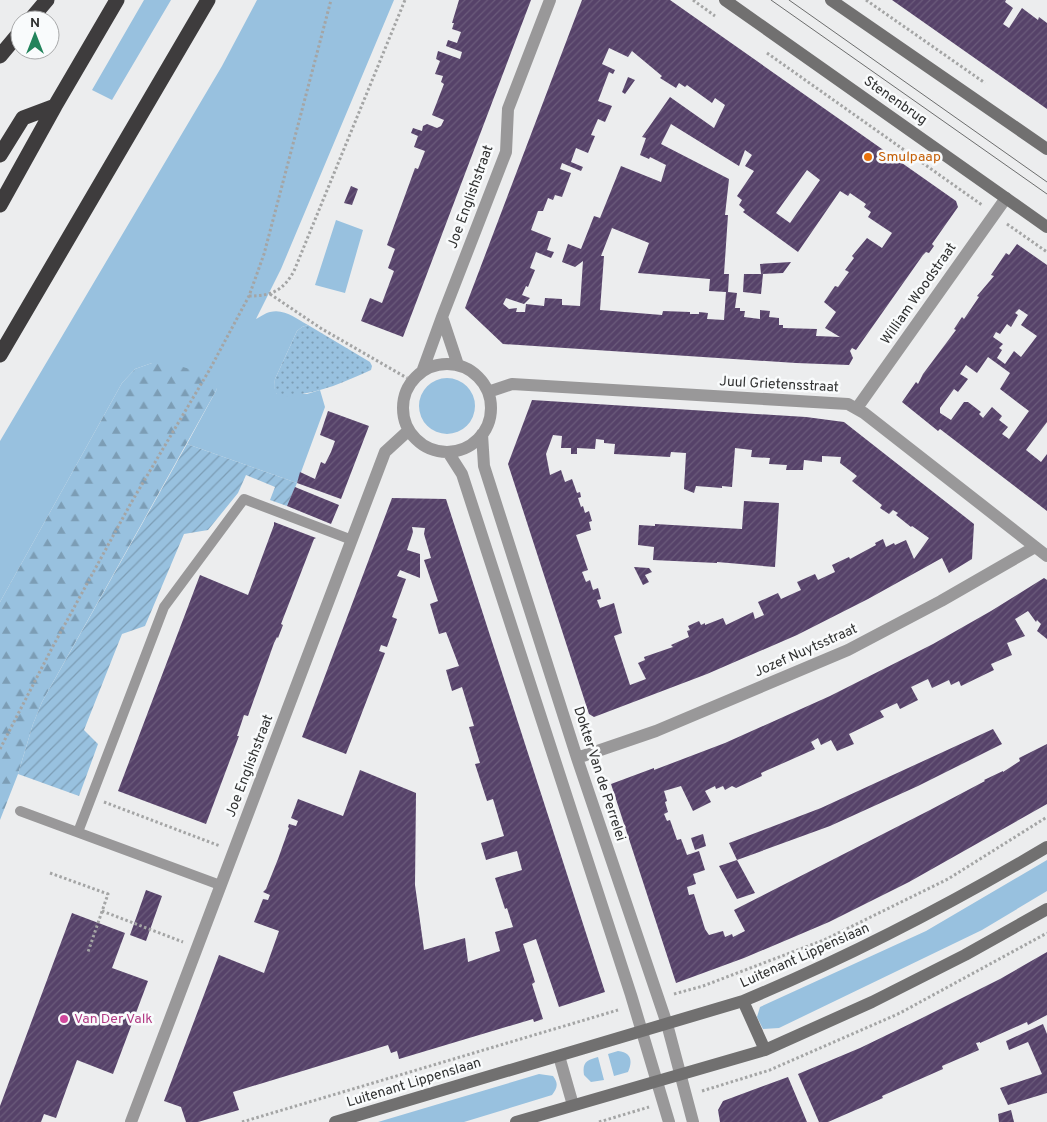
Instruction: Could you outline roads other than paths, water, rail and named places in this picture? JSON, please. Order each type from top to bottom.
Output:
[{"type":"highway","points":[[38,10],[47,0]]},
{"type":"highway","points":[[0,205],[117,0]]},
{"type":"highway","points":[[0,355],[208,0]]},
{"type":"highway","points":[[0,56],[10,44]]},
{"type":"highway","points":[[0,155],[23,118],[55,106]]},
{"type":"main road","name":"Stenenbrug","points":[[725,0],[1047,227]]},
{"type":"main road","points":[[831,0],[1047,149]]},
{"type":"main road","name":"Luitenant Lippenslaan","points":[[335,1122],[744,1001],[877,941],[1047,847]]},
{"type":"main road","points":[[516,1122],[765,1050],[881,998],[965,955],[1047,909]]},
{"type":"main road","points":[[744,1001],[765,1050]]},
{"type":"street","name":"Joe Englishstraat","points":[[417,376],[506,152],[508,109],[550,0]]},
{"type":"street","name":"William Woodstraat","points":[[857,408],[1006,198]]},
{"type":"street","points":[[442,317],[458,365]]},
{"type":"street","points":[[482,434],[473,444],[461,450],[448,452],[425,446],[409,430],[404,418],[403,404],[406,392],[417,376],[433,366],[445,364],[458,365],[470,370],[481,380],[488,392]]},
{"type":"street","name":"Juul Grietensstraat","points":[[488,392],[512,384],[848,404],[857,408],[1047,556]]},
{"type":"street","name":"Dokter Van de Perrelei","points":[[488,392],[491,414],[488,425],[482,434],[484,466],[577,758],[667,1024],[693,1122]]},
{"type":"street","name":"Joe Englishstraat","points":[[131,1122],[385,452],[409,430]]},
{"type":"street","points":[[448,452],[462,474],[658,1081],[669,1122]]},
{"type":"street","name":"Jozef Nuytsstraat","points":[[577,758],[656,731],[848,650],[941,601],[1035,547]]},
{"type":"street","points":[[559,1056],[573,1105]]},
{"type":"lane","points":[[78,832],[164,607],[244,499],[352,540]]},
{"type":"lane","points":[[20,810],[220,885]]},
{"type":"tram line","points":[[771,0],[1047,194]]},
{"type":"tram line","points":[[789,0],[1047,182]]},
{"type":"place","name":"Smulpaap","points":[[868,157]]},
{"type":"place","name":"Van Der Valk","points":[[64,1019]]}]
